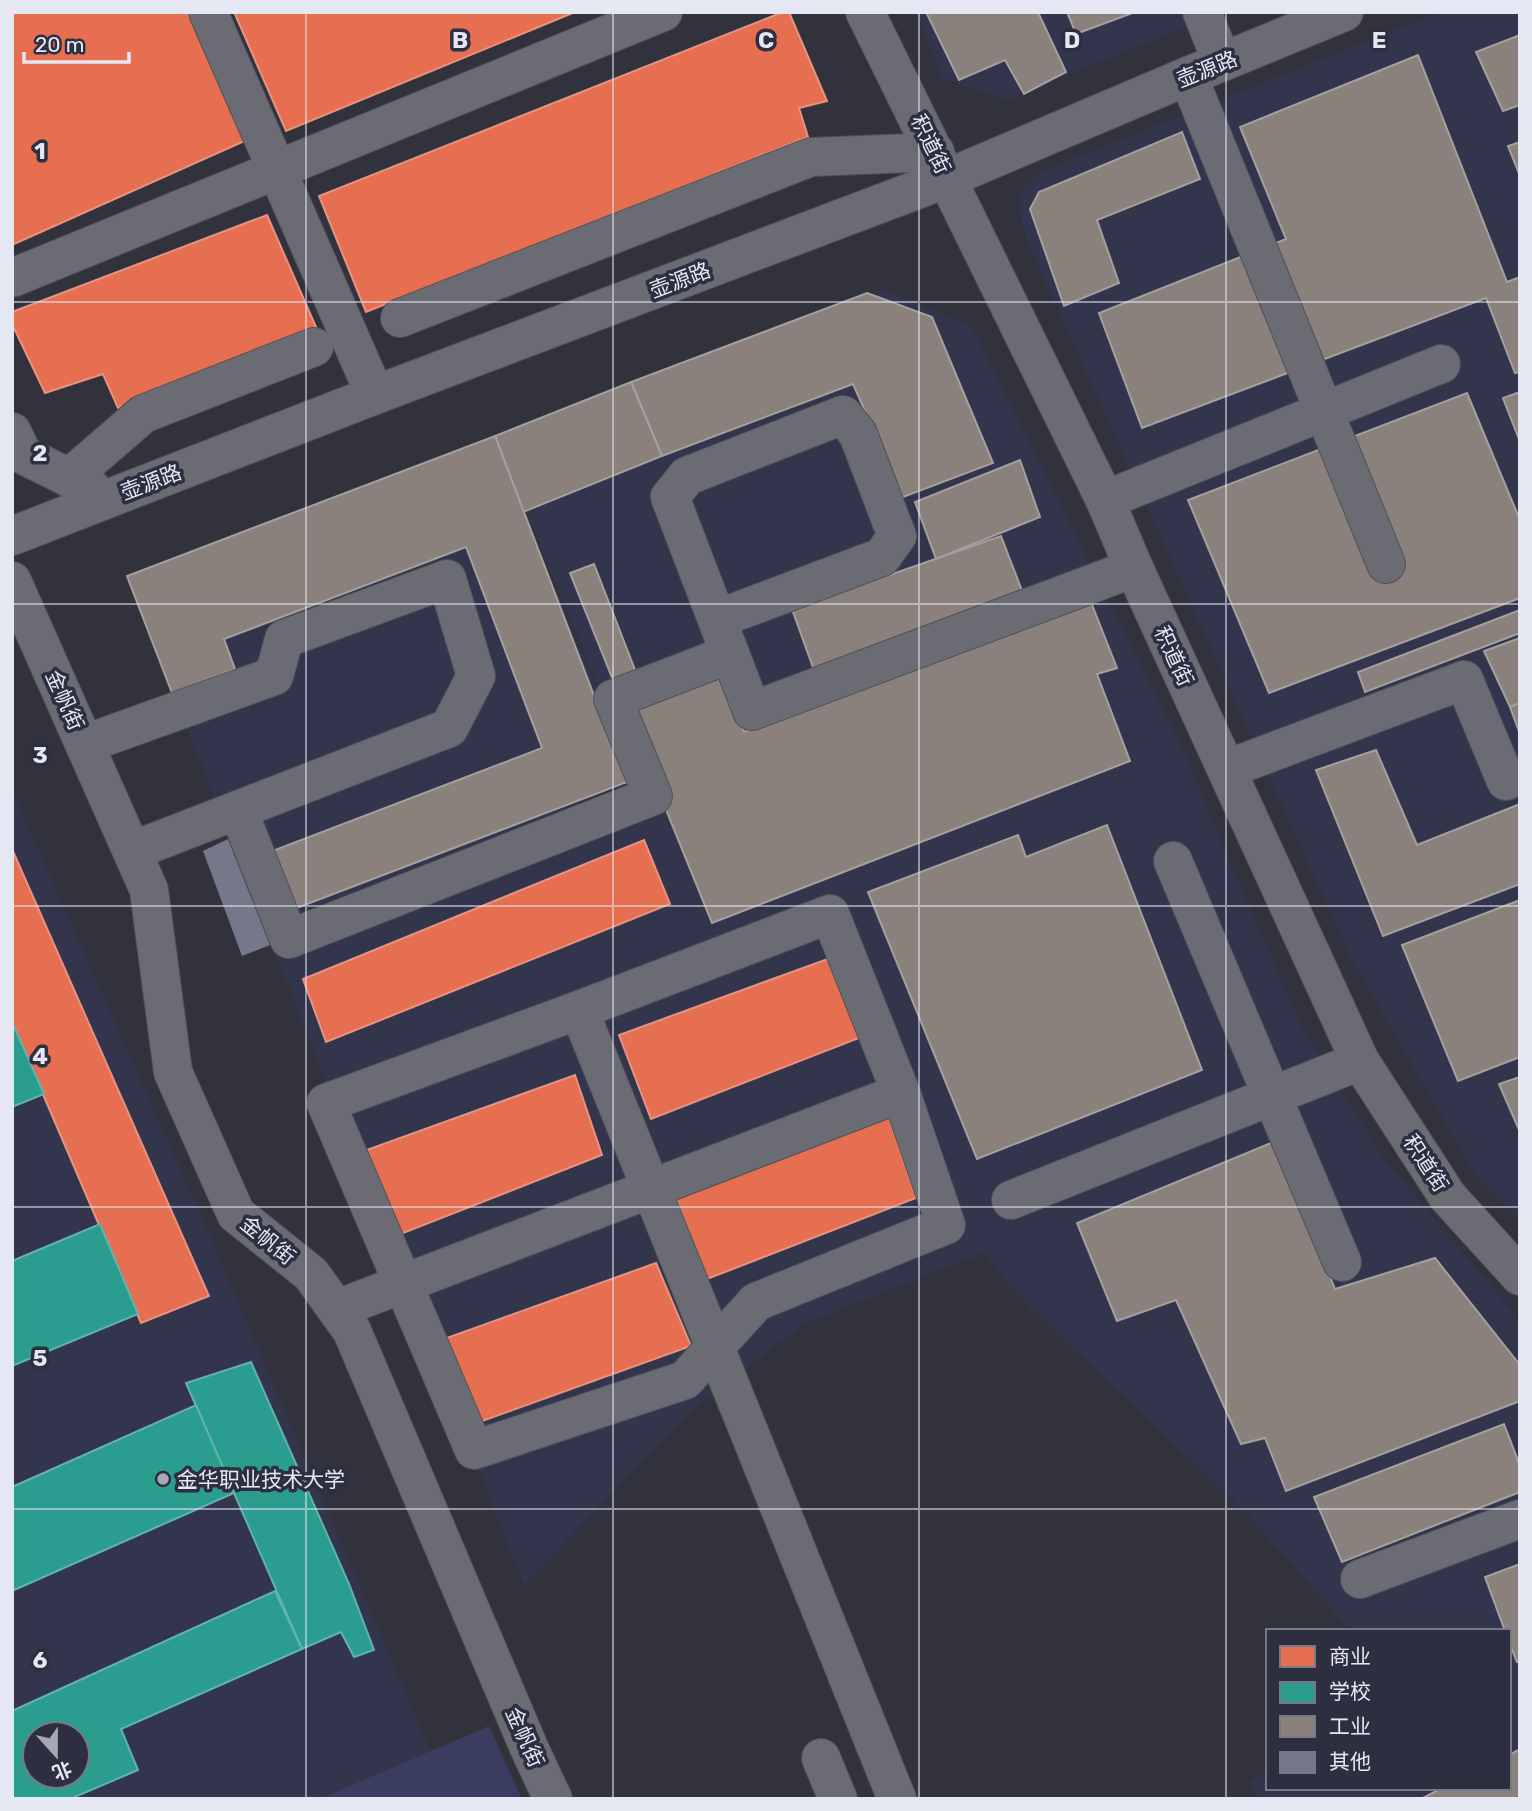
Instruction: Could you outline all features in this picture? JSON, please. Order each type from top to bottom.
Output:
[{"type":"street","points":[[208,12],[375,395]]},
{"type":"street","points":[[12,278],[663,12]]},
{"type":"street","name":"积道街","points":[[865,12],[1105,500],[1360,1060],[1448,1197],[1520,1276]]},
{"type":"street","points":[[1202,12],[1205,69],[1323,411],[1385,564]]},
{"type":"street","name":"壶源路","points":[[12,536],[375,395],[941,165],[1205,69],[1344,12]]},
{"type":"street","points":[[400,318],[811,157],[941,165]]},
{"type":"street","points":[[69,478],[143,414],[314,347]]},
{"type":"street","points":[[1105,500],[1441,364]]},
{"type":"street","points":[[717,619],[882,557],[897,536],[858,434],[843,415],[687,476],[670,497],[752,711],[1134,568]]},
{"type":"street","points":[[12,432],[23,455],[110,498]]},
{"type":"street","points":[[85,744],[274,676],[284,639],[447,579],[477,676],[449,728],[132,851]]},
{"type":"street","name":"金帆街","points":[[12,581],[149,890],[173,1072],[236,1214],[312,1274],[352,1331],[552,1799]]},
{"type":"street","points":[[238,810],[289,939],[653,796],[613,699],[730,654]]},
{"type":"street","points":[[1227,769],[1464,680],[1506,781]]},
{"type":"street","points":[[1172,861],[1342,1262]]},
{"type":"street","points":[[830,914],[901,1093],[946,1224],[756,1302],[685,1380],[474,1450],[326,1102],[579,1010],[830,914]]},
{"type":"street","points":[[579,1010],[897,1799]]},
{"type":"street","points":[[1011,1200],[1360,1060]]},
{"type":"street","points":[[337,1309],[901,1093]]},
{"type":"street","points":[[1360,1579],[1520,1519]]},
{"type":"street","points":[[821,1758],[838,1799]]},
{"type":"shaded area","points":[[914,12],[1223,12],[1007,100],[943,78]]},
{"type":"shaded area","points":[[1440,12],[1520,12],[1520,1219],[1477,1178],[1351,958],[1026,239],[1019,207],[1022,188],[1043,171]]},
{"type":"shaded area","points":[[885,290],[971,325],[1185,754],[1302,1027],[1383,1157],[1520,1320],[1520,1799],[1258,1799],[1248,1780],[1266,1773],[1266,1790],[1511,1790],[1511,1629],[1349,1629],[1246,1513],[1016,1294],[984,1253],[806,1323],[696,1406],[524,1585],[127,576]],"holes":[[[504,458],[650,812],[523,512]]]},
{"type":"shaded area","name":"金华职业技术大学","points":[[12,790],[205,1225],[431,1751],[319,1799],[12,1799]]},
{"type":"shaded area","points":[[489,1726],[522,1799],[319,1799]]},
{"type":"building: 商业","points":[[12,12],[187,12],[249,139],[12,245]]},
{"type":"building: 商业","points":[[234,12],[575,12],[286,131]]},
{"type":"building: 商业","points":[[783,12],[789,12],[827,101],[799,108],[808,137],[366,312],[319,196]]},
{"type":"building: 商业","points":[[267,215],[316,327],[118,408],[103,374],[45,393],[12,324],[12,312]]},
{"type":"building: 商业","points":[[644,840],[670,904],[326,1042],[303,979]]},
{"type":"building: 商业","points":[[12,849],[209,1296],[141,1323],[12,1022]]},
{"type":"building: 商业","points":[[833,957],[859,1038],[651,1119],[619,1035]]},
{"type":"building: 商业","points":[[575,1075],[602,1155],[393,1237],[361,1152]]},
{"type":"building: 商业","points":[[889,1118],[916,1198],[707,1279],[675,1195]]},
{"type":"building: 商业","points":[[656,1263],[691,1346],[474,1424],[441,1340]]},
{"type":"building: 学校","points":[[12,1022],[44,1094],[12,1107]]},
{"type":"building: 学校","points":[[100,1224],[138,1314],[12,1366],[12,1261]]},
{"type":"building: 学校","points":[[251,1362],[349,1584],[374,1650],[354,1657],[341,1632],[302,1649],[186,1383]]},
{"type":"building: 学校","points":[[196,1405],[234,1493],[12,1591],[12,1487]]},
{"type":"building: 学校","points":[[275,1591],[302,1649],[121,1729],[138,1770],[70,1799],[12,1799],[12,1711]]},
{"type":"building: 工业","points":[[926,12],[1038,12],[1066,72],[1024,94],[1005,60],[959,80]]},
{"type":"building: 工业","points":[[1067,12],[1135,12],[1076,34]]},
{"type":"building: 工业","points":[[1520,35],[1520,105],[1503,111],[1476,52]]},
{"type":"building: 工业","points":[[1418,55],[1507,282],[1520,277],[1520,372],[1515,373],[1486,298],[1142,428],[1099,313],[1286,239],[1240,127]]},
{"type":"building: 工业","points":[[1182,132],[1200,179],[1097,220],[1119,283],[1064,306],[1030,209],[1039,192]]},
{"type":"building: 工业","points":[[1520,142],[1520,176],[1508,146]]},
{"type":"building: 工业","points":[[867,293],[932,317],[993,463],[903,497],[853,384],[662,456],[631,382]]},
{"type":"building: 工业","points":[[631,382],[662,456],[523,512],[495,436]]},
{"type":"building: 工业","points":[[1520,392],[1520,442],[1503,398]]},
{"type":"building: 工业","points":[[1467,393],[1520,520],[1520,598],[1269,693],[1188,500]]},
{"type":"building: 工业","points":[[495,436],[627,782],[289,911],[267,853],[542,748],[466,547],[224,639],[235,669],[172,693],[127,576]]},
{"type":"building: 工业","points":[[1020,460],[1040,517],[936,559],[915,502]]},
{"type":"building: 工业","points":[[1001,536],[1024,596],[815,673],[792,609]]},
{"type":"building: 工业","points":[[594,564],[637,675],[615,685],[570,573]]},
{"type":"building: 工业","points":[[1089,597],[1117,668],[1097,674],[1130,761],[712,923],[621,699],[717,666],[744,732]]},
{"type":"building: 工业","points":[[1520,610],[1520,633],[1365,692],[1358,672]]},
{"type":"building: 工业","points":[[1520,638],[1520,703],[1510,707],[1484,651]]},
{"type":"building: 工业","points":[[1520,703],[1520,734],[1510,707]]},
{"type":"building: 工业","points":[[1376,750],[1417,845],[1520,804],[1520,884],[1383,936],[1316,770]]},
{"type":"building: 工业","points":[[1107,825],[1202,1070],[977,1159],[868,892],[1018,835],[1026,857]]},
{"type":"building: 工业","points":[[1520,900],[1520,1057],[1458,1081],[1402,945]]},
{"type":"building: 工业","points":[[1520,1077],[1520,1132],[1499,1084]]},
{"type":"building: 工业","points":[[1276,1141],[1335,1289],[1435,1258],[1520,1365],[1520,1401],[1286,1491],[1265,1438],[1241,1444],[1176,1300],[1117,1321],[1077,1223]]},
{"type":"building: 工业","points":[[1504,1424],[1520,1466],[1520,1492],[1342,1562],[1314,1497]]},
{"type":"building: 工业","points":[[1520,1564],[1520,1661],[1517,1662],[1511,1647],[1511,1629],[1504,1629],[1485,1577]]},
{"type":"building: 工业","points":[[1520,1749],[1520,1799],[1421,1799],[1438,1790],[1511,1790],[1511,1754]]},
{"type":"building: 其他","points":[[228,839],[270,945],[242,956],[203,851]]},
{"type":"place","name":"金华职业技术大学","points":[[163,1479]]}]
